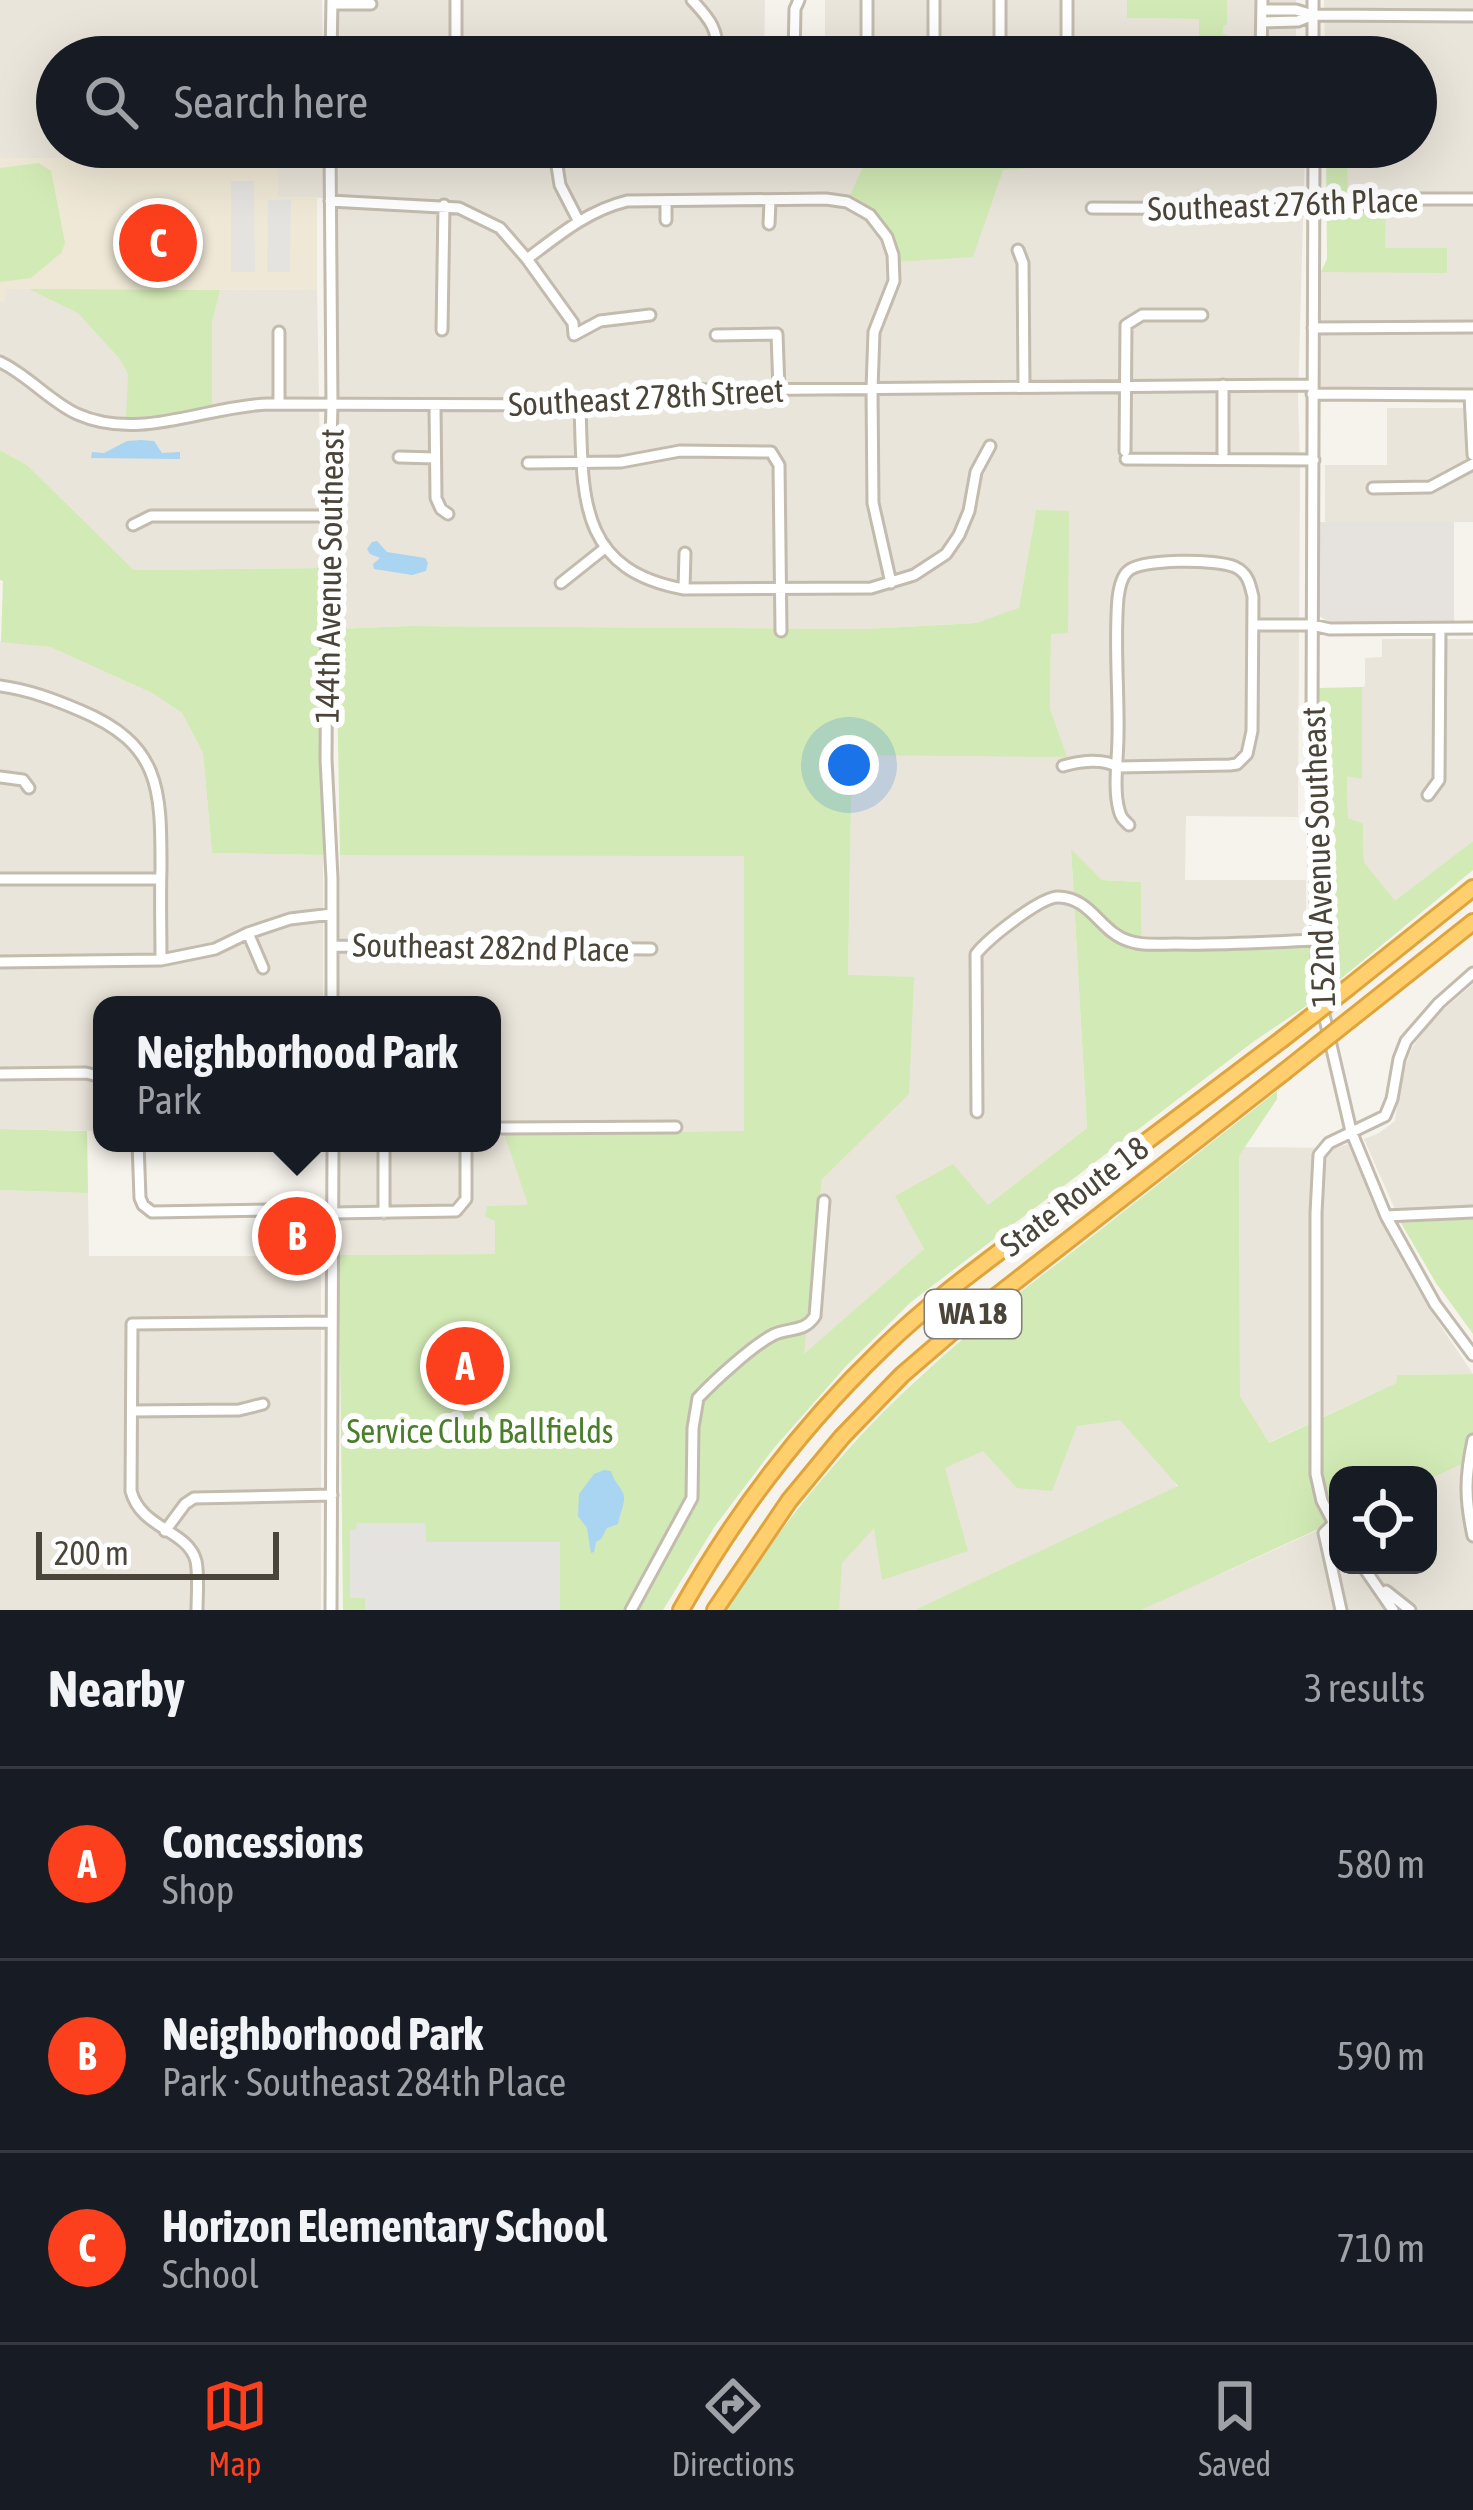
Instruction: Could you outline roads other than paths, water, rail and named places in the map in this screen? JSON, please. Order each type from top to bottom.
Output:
[{"type":"highway","name":"State Route 18","points":[[681,1610],[733,1522],[827,1405],[884,1347],[951,1289],[1473,888]]},
{"type":"highway","name":"State Route 18","points":[[715,1610],[789,1501],[902,1375],[1473,922]]},
{"type":"street","points":[[456,0],[456,36]]},
{"type":"street","points":[[692,0],[712,22],[716,36]]},
{"type":"street","points":[[794,36],[799,0]]},
{"type":"street","points":[[867,0],[867,36]]},
{"type":"street","points":[[934,0],[934,36]]},
{"type":"street","points":[[1000,0],[1000,36]]},
{"type":"street","points":[[1067,0],[1067,36]]},
{"type":"street","points":[[1313,0],[1313,36]]},
{"type":"street","points":[[331,36],[332,2],[371,4]]},
{"type":"street","points":[[1262,10],[1298,21],[1313,15],[1473,16]]},
{"type":"street","name":"144th Avenue Southeast","points":[[330,168],[326,759],[332,996]]},
{"type":"street","points":[[557,168],[560,185],[578,220]]},
{"type":"street","name":"152nd Avenue Southeast","points":[[1314,168],[1315,940],[1324,1022],[1351,1131],[1386,1216],[1435,1304],[1473,1355]]},
{"type":"street","points":[[526,260],[578,220],[627,201],[826,199],[847,202],[870,215],[891,246],[895,281],[874,332],[872,389],[873,503],[891,583]]},
{"type":"street","name":"Southeast 276th Place","points":[[1093,208],[1314,208],[1407,199],[1473,199]]},
{"type":"street","points":[[330,201],[444,205],[475,214],[500,228],[573,323],[574,335],[600,321],[650,315]]},
{"type":"street","points":[[666,201],[666,220]]},
{"type":"street","points":[[769,224],[770,201]]},
{"type":"street","points":[[442,330],[444,205]]},
{"type":"street","points":[[1018,250],[1023,263],[1024,387]]},
{"type":"street","points":[[1202,315],[1142,315],[1131,320],[1124,333],[1125,455],[1314,460]]},
{"type":"street","points":[[1313,328],[1473,327]]},
{"type":"street","points":[[279,332],[279,404]]},
{"type":"street","points":[[716,335],[776,334],[779,389]]},
{"type":"street","name":"Southeast 278th Street","points":[[0,362],[62,405],[97,421],[144,424],[240,405],[580,405],[664,392],[779,389],[1223,385],[1472,395]]},
{"type":"street","points":[[1223,385],[1223,453]]},
{"type":"street","points":[[1373,488],[1430,487],[1473,460],[1472,395]]},
{"type":"street","points":[[580,405],[583,494],[605,548],[630,570],[684,589],[871,589],[914,575],[946,554],[959,535],[976,472],[990,446]]},
{"type":"street","points":[[435,406],[436,498],[448,514]]},
{"type":"street","points":[[528,463],[621,462],[680,451],[771,452],[779,465],[781,631]]},
{"type":"street","points":[[398,458],[436,458]]},
{"type":"street","points":[[133,525],[151,516],[331,516]]},
{"type":"street","points":[[561,583],[605,548]]},
{"type":"street","points":[[684,589],[685,553]]},
{"type":"street","points":[[1064,766],[1110,762],[1118,766],[1215,767],[1242,759],[1250,748],[1252,731],[1253,625],[1253,597],[1243,573],[1219,563],[1177,562],[1149,563],[1126,572],[1118,599],[1118,766],[1119,810],[1129,825]]},
{"type":"street","points":[[1253,625],[1473,628]]},
{"type":"street","points":[[1428,795],[1438,780],[1440,630]]},
{"type":"street","points":[[0,686],[34,692],[99,718],[133,742],[152,775],[161,807],[161,960]]},
{"type":"street","points":[[0,777],[22,780],[29,788]]},
{"type":"street","points":[[0,879],[160,879]]},
{"type":"street","points":[[977,1112],[976,954],[986,941],[1054,896],[1087,907],[1126,941],[1201,945],[1315,940]]},
{"type":"street","points":[[0,962],[161,960],[215,949],[290,919],[332,914]]},
{"type":"street","points":[[248,933],[263,968]]},
{"type":"street","name":"Southeast 282nd Place","points":[[332,946],[651,949]]},
{"type":"street","points":[[1329,1515],[1316,1474],[1316,1200],[1321,1150],[1384,1115],[1406,1041],[1473,973]]},
{"type":"street","points":[[0,1074],[93,1075]]},
{"type":"street","points":[[501,1128],[676,1127]]},
{"type":"street","points":[[138,1152],[139,1195],[143,1205],[156,1213],[451,1213],[466,1199],[466,1152]]},
{"type":"street","points":[[331,1610],[333,1152]]},
{"type":"street","points":[[384,1152],[384,1213]]},
{"type":"street","points":[[632,1610],[692,1498],[698,1398],[771,1336],[812,1323],[824,1201]]},
{"type":"street","points":[[1386,1216],[1473,1212]]},
{"type":"street","points":[[197,1610],[195,1558],[184,1543],[149,1520],[131,1491],[132,1324],[332,1322]]},
{"type":"street","points":[[132,1411],[239,1410],[263,1404]]},
{"type":"street","points":[[1473,1440],[1465,1477],[1473,1536]]},
{"type":"street","points":[[165,1531],[194,1498],[332,1496]]},
{"type":"street","points":[[1333,1574],[1341,1610]]},
{"type":"street","points":[[1368,1574],[1393,1610]]},
{"type":"street","points":[[1375,1583],[1410,1610]]},
{"type":"water","points":[[127,441],[154,441],[162,453],[180,452],[180,459],[91,458],[92,452],[104,453]]},
{"type":"water","points":[[377,541],[387,552],[425,558],[426,571],[412,575],[374,569],[380,558],[367,549]]},
{"type":"water","points":[[611,1471],[623,1493],[623,1504],[618,1524],[607,1528],[591,1553],[587,1528],[578,1516],[579,1494],[594,1474]]},
{"type":"place","name":"Horizon Elementary School","points":[[158,243]]},
{"type":"place","name":"Neighborhood Park","points":[[297,1236]]},
{"type":"place","name":"Concessions","points":[[465,1366]]},
{"type":"park label","name":"Service Club Ballfields","points":[[480,1431]]}]
